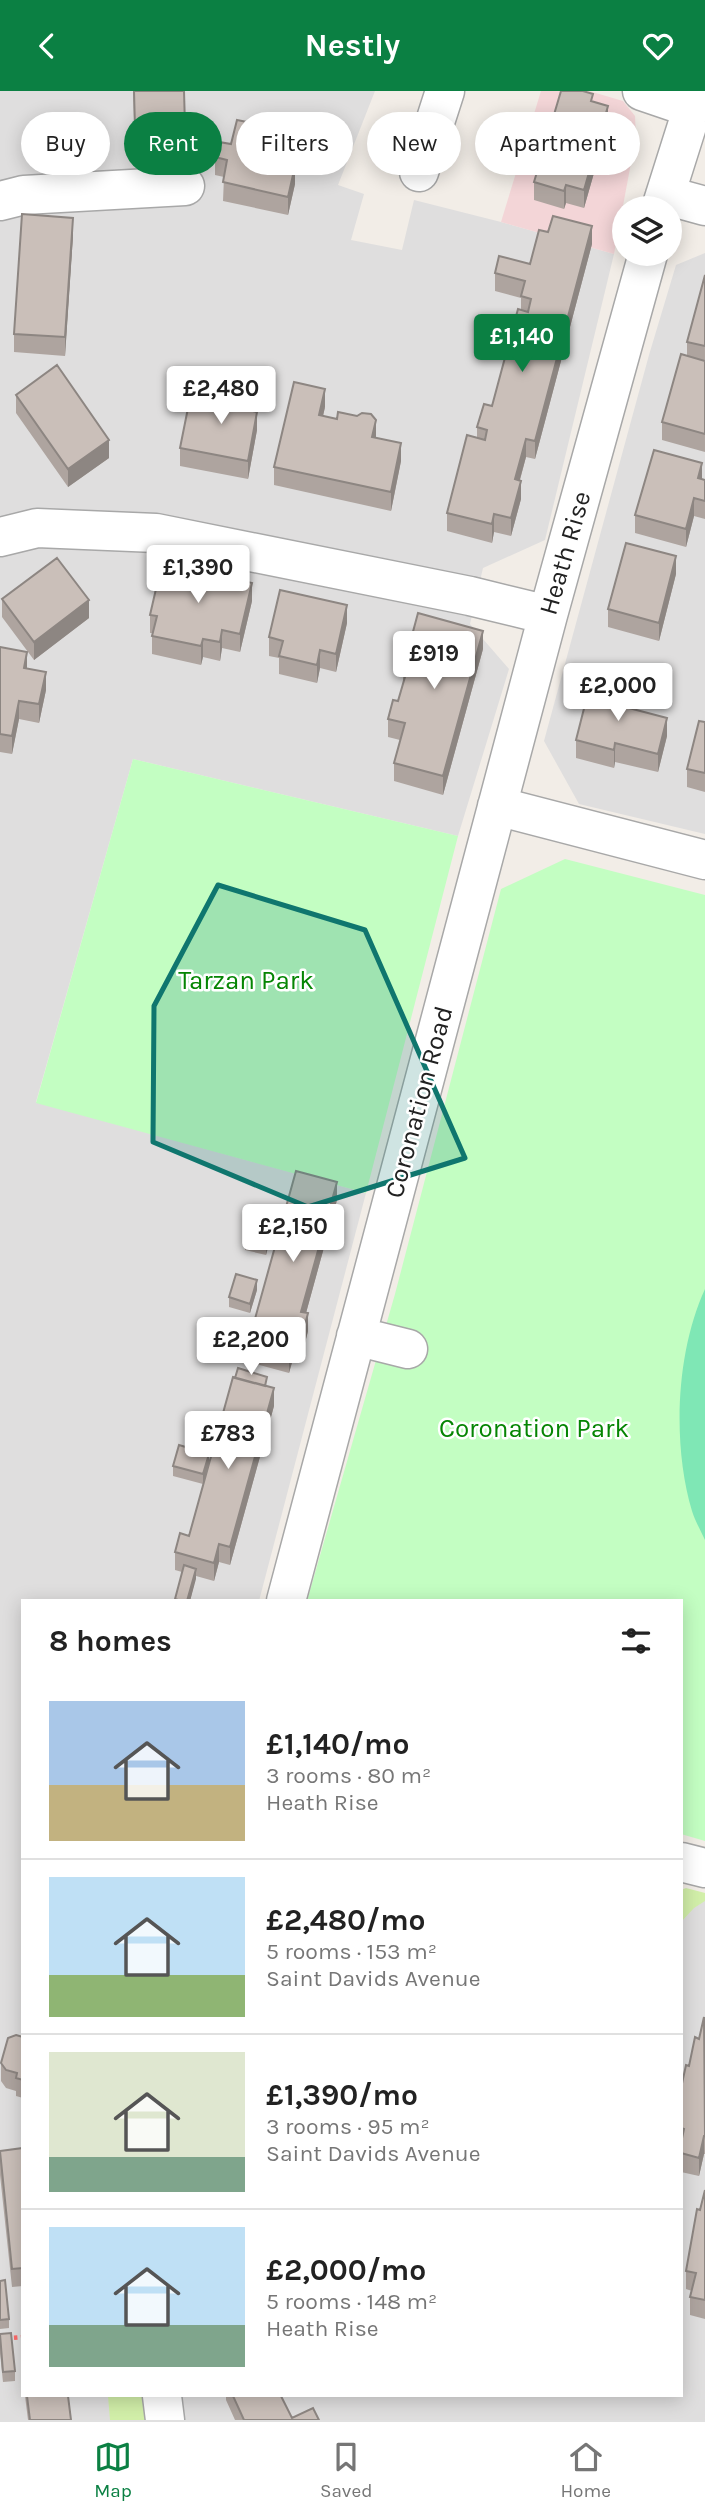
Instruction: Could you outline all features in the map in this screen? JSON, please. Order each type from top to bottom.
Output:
[{"type":"street","points":[[438,112],[445,91]]},
{"type":"street","points":[[642,91],[695,99],[665,196]]},
{"type":"street","points":[[0,201],[24,195],[185,186]]},
{"type":"street","points":[[682,204],[705,206]]},
{"type":"street","name":"Heath Rise","points":[[497,806],[645,266]]},
{"type":"street","points":[[0,537],[37,528],[156,533],[470,596],[548,615]]},
{"type":"street","points":[[497,806],[705,860]]},
{"type":"street","name":"Coronation Road","points":[[287,1599],[497,806]]},
{"type":"street","points":[[356,1336],[408,1349]]},
{"type":"street","points":[[683,1862],[705,1868]]},
{"type":"street","points":[[162,2397],[165,2420]]},
{"type":"path","points":[[0,2339],[21,2337]]},
{"type":"highlighted area","points":[[218,885],[365,930],[465,1158],[308,1207],[153,1142],[154,1006]]},
{"type":"shaded area","points":[[0,91],[375,91],[353,147],[353,112],[236,112],[236,175],[342,175],[338,185],[364,194],[351,240],[402,250],[414,200],[612,253],[545,540],[483,568],[470,624],[509,669],[458,836],[133,759],[36,1102],[366,1193],[260,1599],[21,1599],[21,2397],[683,2397],[683,1890],[705,1896],[705,2420],[0,2420]]},
{"type":"shaded area","points":[[541,91],[589,91],[623,101],[632,112],[535,112]]},
{"type":"shaded area","points":[[515,175],[629,175],[625,196],[612,196],[612,253],[501,222]]},
{"type":"shaded area","points":[[705,253],[705,834],[579,804],[544,741],[649,355],[676,266],[682,266],[682,263]]},
{"type":"green space","name":"Tarzan Park","points":[[133,759],[458,836],[366,1193],[36,1103]]},
{"type":"green space","name":"Coronation Park","points":[[565,859],[705,895],[705,1841],[683,1835],[683,1599],[308,1599],[395,1294],[501,889]]},
{"type":"green space","points":[[705,1289],[705,1540],[693,1515],[686,1485],[680,1399],[688,1341]]},
{"type":"green space","points":[[683,1889],[705,1893],[705,1901],[683,1920]]},
{"type":"green space","points":[[108,2397],[148,2397],[151,2420],[110,2420]]},
{"type":"building","points":[[134,91],[184,91],[185,112],[135,112]]},
{"type":"building","points":[[561,91],[593,94],[591,101],[608,106],[606,112],[555,112]]},
{"type":"building","points":[[236,124],[236,175],[293,175],[288,197],[223,182],[227,160],[222,159],[222,142],[231,144]]},
{"type":"building","points":[[536,175],[588,175],[584,190],[566,185],[564,191],[534,182]]},
{"type":"building","points":[[22,214],[73,218],[65,337],[14,334]]},
{"type":"building","points":[[553,216],[592,226],[535,441],[526,439],[515,479],[521,481],[511,518],[494,514],[492,524],[447,513],[467,435],[485,440],[487,430],[477,427],[484,404],[492,406],[518,309],[528,312],[531,299],[521,296],[525,281],[495,273],[499,256],[530,264],[539,230],[548,232]]},
{"type":"building","points":[[705,275],[705,346],[687,342]]},
{"type":"building","points":[[681,354],[705,361],[705,434],[662,422]]},
{"type":"building","points":[[57,365],[109,440],[68,469],[16,395]]},
{"type":"building","points":[[294,382],[325,389],[319,415],[337,419],[338,412],[357,416],[362,413],[371,414],[376,420],[372,437],[401,443],[391,492],[274,467]]},
{"type":"building","points":[[225,383],[247,387],[243,409],[257,412],[248,461],[180,448],[190,398],[222,405]]},
{"type":"building","points":[[654,450],[702,463],[698,478],[705,480],[705,501],[694,498],[686,529],[635,515]]},
{"type":"building","points":[[626,543],[676,556],[659,623],[608,609]]},
{"type":"building","points":[[57,558],[89,600],[34,642],[2,599]]},
{"type":"building","points":[[162,563],[252,583],[240,634],[222,630],[220,642],[203,639],[201,646],[152,636],[157,616],[150,615]]},
{"type":"building","points":[[280,590],[347,605],[336,654],[320,650],[317,665],[279,656],[283,641],[269,637]]},
{"type":"building","points":[[418,613],[483,631],[443,776],[394,763],[405,723],[388,719],[393,700],[398,701],[407,670],[403,669]]},
{"type":"building","points":[[0,647],[27,652],[24,668],[46,672],[39,704],[19,701],[12,736],[0,734]]},
{"type":"building","points":[[591,681],[610,685],[607,697],[626,702],[625,707],[667,718],[658,754],[615,743],[614,750],[576,740]]},
{"type":"building","points":[[699,721],[705,722],[705,773],[687,769]]},
{"type":"building","points":[[296,1171],[337,1182],[301,1312],[308,1313],[305,1325],[298,1323],[289,1355],[248,1344]]},
{"type":"building","points":[[252,1217],[272,1222],[266,1246],[245,1240]]},
{"type":"building","points":[[236,1274],[257,1280],[250,1304],[229,1297]]},
{"type":"building","points":[[238,1368],[267,1377],[265,1386],[235,1378]]},
{"type":"building","points":[[233,1377],[274,1388],[230,1547],[219,1544],[214,1563],[175,1552],[180,1533],[189,1536]]},
{"type":"building","points":[[179,1445],[209,1454],[203,1474],[173,1466]]},
{"type":"building","points":[[184,1565],[196,1569],[188,1599],[175,1599]]},
{"type":"building","points":[[704,2017],[705,2136],[699,2158],[683,2154],[683,2079],[686,2065],[689,2066],[695,2037],[699,2039]]},
{"type":"building","points":[[21,2036],[21,2079],[16,2078],[17,2073],[6,2070],[1,2063],[8,2038]]},
{"type":"building","points":[[21,2148],[21,2268],[12,2269],[0,2151]]},
{"type":"building","points":[[705,2190],[705,2300],[690,2297],[696,2273],[686,2271],[697,2209],[700,2210]]},
{"type":"building","points":[[5,2280],[9,2319],[0,2320],[0,2281]]},
{"type":"building","points":[[11,2333],[15,2371],[3,2372],[0,2334]]},
{"type":"building","points":[[27,2397],[68,2397],[71,2420],[30,2420]]},
{"type":"building","points":[[233,2397],[282,2397],[292,2418],[313,2408],[319,2420],[244,2420]]}]
